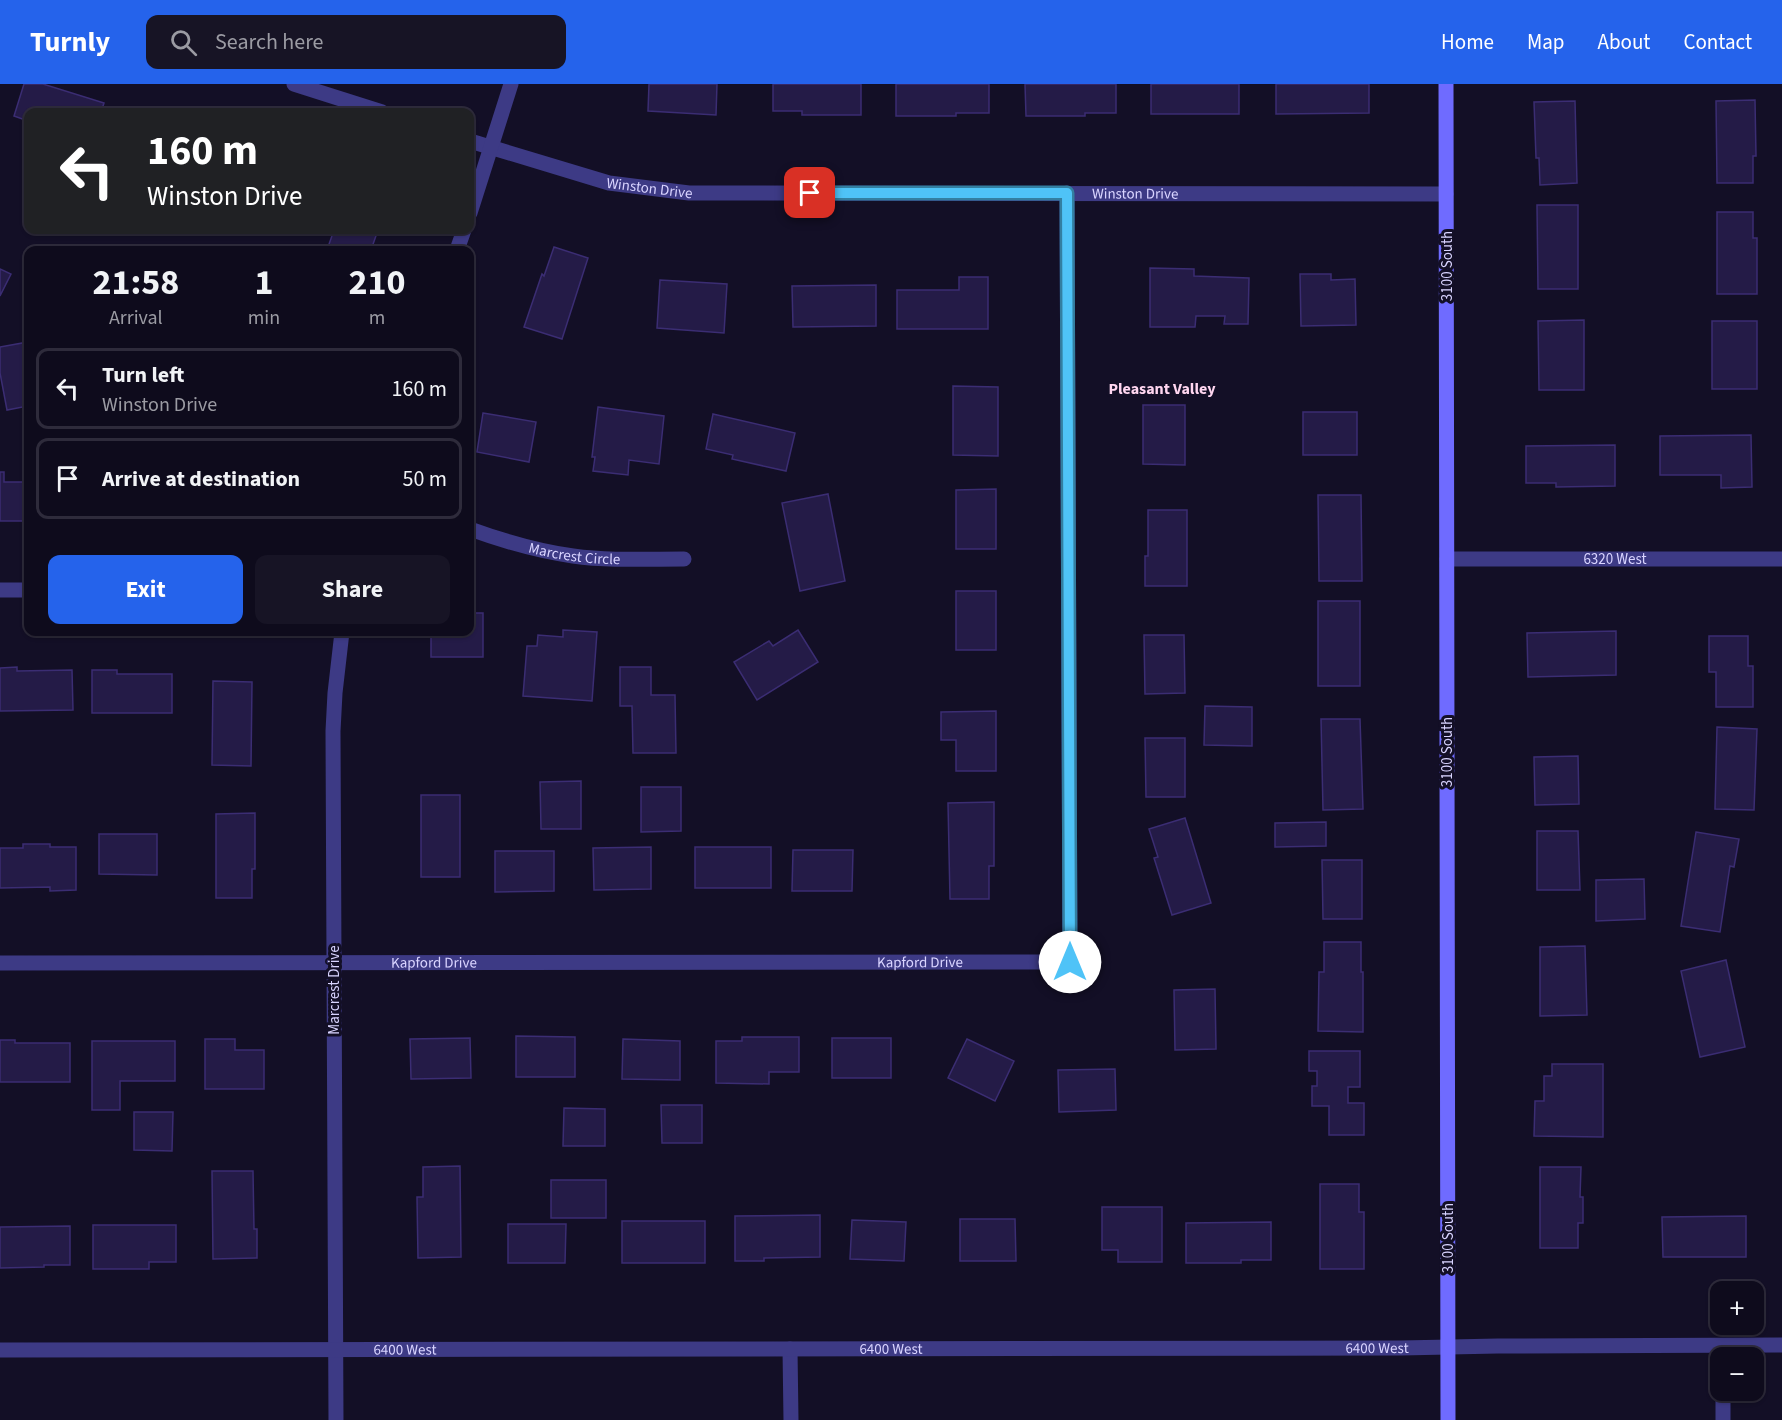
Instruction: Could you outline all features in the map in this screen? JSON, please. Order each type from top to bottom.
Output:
[{"type":"main road","name":"3100 South","points":[[1446,84],[1448,1420]]},
{"type":"street","points":[[294,84],[369,108]]},
{"type":"street","points":[[474,200],[511,84]]},
{"type":"street","name":"Winston Drive","points":[[474,142],[609,183],[666,191],[717,193],[1446,194]]},
{"type":"street","name":"Kapford Drive","points":[[0,963],[1070,962],[1067,193]]},
{"type":"street","name":"Marcrest Circle","points":[[474,530],[504,541],[575,556],[684,559]]},
{"type":"street","name":"6320 West","points":[[1447,559],[1782,559]]},
{"type":"street","points":[[0,590],[24,590]]},
{"type":"street","name":"Marcrest Drive","points":[[336,1420],[333,731],[342,636]]},
{"type":"street","name":"6400 West","points":[[1764,1347],[1782,1345]]},
{"type":"street","name":"6400 West","points":[[0,1350],[1449,1347],[1710,1352]]},
{"type":"street","points":[[790,1349],[790,1420]]},
{"type":"street","points":[[1723,1401],[1723,1420]]},
{"type":"building","points":[[24,84],[43,84],[104,103],[102,108],[24,108],[24,120],[14,116]]},
{"type":"building","points":[[649,84],[717,84],[716,115],[648,111]]},
{"type":"building","points":[[773,84],[861,84],[861,115],[802,115],[802,111],[773,111]]},
{"type":"building","points":[[896,84],[989,84],[989,113],[956,113],[956,116],[896,116]]},
{"type":"building","points":[[1025,84],[1116,84],[1116,113],[1085,113],[1085,116],[1026,116]]},
{"type":"building","points":[[1151,84],[1239,84],[1239,114],[1151,114]]},
{"type":"building","points":[[1276,84],[1369,84],[1369,113],[1276,114]]},
{"type":"building","points":[[1755,100],[1756,156],[1753,156],[1753,183],[1717,183],[1716,101]]},
{"type":"building","points":[[1575,101],[1577,183],[1540,185],[1539,158],[1536,158],[1534,102]]},
{"type":"building","points":[[1537,205],[1578,205],[1578,289],[1538,289]]},
{"type":"building","points":[[1717,212],[1753,212],[1753,238],[1757,238],[1757,294],[1717,294]]},
{"type":"building","points":[[333,234],[377,234],[372,246],[328,246]]},
{"type":"building","points":[[554,247],[588,258],[562,339],[524,327]]},
{"type":"building","points":[[1150,268],[1194,269],[1194,276],[1249,278],[1248,324],[1224,324],[1225,316],[1196,316],[1195,327],[1150,327]]},
{"type":"building","points":[[0,269],[11,274],[0,296]]},
{"type":"building","points":[[1300,274],[1331,274],[1331,280],[1355,279],[1356,325],[1301,326]]},
{"type":"building","points":[[959,277],[988,277],[988,329],[897,329],[897,290],[959,290]]},
{"type":"building","points":[[660,280],[727,284],[724,333],[657,328]]},
{"type":"building","points":[[876,285],[876,326],[793,327],[792,286]]},
{"type":"building","points":[[1584,320],[1584,390],[1539,390],[1538,321]]},
{"type":"building","points":[[1712,321],[1757,321],[1757,389],[1712,389]]},
{"type":"building","points":[[24,343],[24,407],[7,410],[0,373],[0,347]]},
{"type":"building","points":[[953,386],[998,387],[998,456],[953,455]]},
{"type":"building","points":[[1143,405],[1185,405],[1185,465],[1143,464]]},
{"type":"building","points":[[598,407],[664,416],[659,464],[629,460],[628,475],[593,471],[595,457],[592,457]]},
{"type":"building","points":[[1303,412],[1357,412],[1357,455],[1303,455]]},
{"type":"building","points":[[483,413],[536,422],[529,462],[477,452]]},
{"type":"building","points":[[713,414],[795,433],[786,471],[732,459],[733,455],[706,449]]},
{"type":"building","points":[[1751,435],[1752,487],[1721,488],[1721,475],[1660,475],[1660,436]]},
{"type":"building","points":[[1615,445],[1615,486],[1556,487],[1556,483],[1526,483],[1526,446]]},
{"type":"building","points":[[0,472],[4,472],[4,482],[24,482],[24,521],[0,521]]},
{"type":"building","points":[[996,489],[996,549],[956,549],[956,490]]},
{"type":"building","points":[[828,494],[845,581],[800,591],[782,503]]},
{"type":"building","points":[[1318,495],[1361,495],[1362,581],[1319,581]]},
{"type":"building","points":[[1148,510],[1187,510],[1187,586],[1145,586],[1145,556],[1148,556]]},
{"type":"building","points":[[956,591],[996,591],[996,650],[956,650]]},
{"type":"building","points":[[1318,601],[1360,601],[1360,686],[1318,686]]},
{"type":"building","points":[[474,613],[483,613],[483,657],[431,657],[431,636],[474,636]]},
{"type":"building","points":[[563,630],[597,632],[592,701],[523,696],[527,646],[537,646],[538,635],[563,637]]},
{"type":"building","points":[[798,630],[818,662],[757,700],[734,662],[769,641],[773,646]]},
{"type":"building","points":[[1616,631],[1616,675],[1528,677],[1527,633]]},
{"type":"building","points":[[1144,635],[1184,635],[1185,693],[1145,694]]},
{"type":"building","points":[[1709,636],[1748,636],[1748,666],[1753,666],[1753,707],[1716,707],[1716,672],[1709,672]]},
{"type":"building","points":[[17,667],[17,671],[72,670],[73,710],[0,711],[0,668]]},
{"type":"building","points":[[620,667],[651,667],[651,695],[675,695],[676,753],[633,753],[632,706],[620,706]]},
{"type":"building","points":[[92,670],[117,670],[117,674],[172,674],[172,713],[92,713]]},
{"type":"building","points":[[213,681],[252,682],[251,766],[212,765]]},
{"type":"building","points":[[1205,706],[1252,707],[1252,746],[1204,745]]},
{"type":"building","points":[[996,711],[996,771],[956,771],[956,740],[941,740],[941,712]]},
{"type":"building","points":[[1321,719],[1360,719],[1363,809],[1323,810]]},
{"type":"building","points":[[1717,727],[1757,729],[1754,810],[1715,809]]},
{"type":"building","points":[[1145,738],[1185,738],[1185,797],[1146,797]]},
{"type":"building","points":[[1578,756],[1579,804],[1535,805],[1534,757]]},
{"type":"building","points":[[581,781],[581,829],[541,829],[540,782]]},
{"type":"building","points":[[641,787],[681,787],[681,831],[641,832]]},
{"type":"building","points":[[421,795],[460,795],[460,877],[421,877]]},
{"type":"building","points":[[994,802],[994,866],[989,866],[989,899],[950,899],[948,803]]},
{"type":"building","points":[[255,813],[255,869],[252,869],[252,898],[216,898],[216,814]]},
{"type":"building","points":[[1185,818],[1211,903],[1172,915],[1154,858],[1158,857],[1149,829]]},
{"type":"building","points":[[1326,822],[1326,846],[1275,847],[1275,823]]},
{"type":"building","points":[[1537,831],[1578,831],[1580,890],[1537,890]]},
{"type":"building","points":[[1696,832],[1739,839],[1734,867],[1730,866],[1720,932],[1681,926]]},
{"type":"building","points":[[99,834],[157,834],[157,875],[99,874]]},
{"type":"building","points":[[23,844],[76,847],[76,890],[50,891],[50,887],[0,888],[0,848],[23,848]]},
{"type":"building","points":[[651,847],[651,889],[594,890],[593,848]]},
{"type":"building","points":[[695,847],[771,847],[771,888],[695,888]]},
{"type":"building","points":[[793,850],[853,850],[852,891],[792,891]]},
{"type":"building","points":[[495,851],[554,851],[554,891],[495,892]]},
{"type":"building","points":[[1322,860],[1362,860],[1362,919],[1323,919]]},
{"type":"building","points":[[1644,879],[1645,919],[1596,921],[1596,880]]},
{"type":"building","points":[[1324,942],[1361,942],[1363,1032],[1318,1031],[1319,972],[1324,972]]},
{"type":"building","points":[[1585,946],[1587,1015],[1540,1016],[1540,947]]},
{"type":"building","points":[[1726,960],[1745,1047],[1700,1057],[1681,971]]},
{"type":"building","points":[[1215,989],[1216,1049],[1175,1050],[1174,990]]},
{"type":"building","points":[[516,1036],[575,1037],[575,1077],[516,1077]]},
{"type":"building","points":[[742,1037],[799,1037],[799,1072],[769,1072],[769,1084],[716,1083],[716,1041],[742,1041]]},
{"type":"building","points":[[470,1038],[471,1078],[411,1079],[410,1039]]},
{"type":"building","points":[[832,1038],[891,1038],[891,1078],[832,1078]]},
{"type":"building","points":[[205,1039],[235,1039],[235,1050],[264,1050],[264,1089],[205,1089]]},
{"type":"building","points":[[623,1039],[680,1041],[680,1080],[622,1079]]},
{"type":"building","points":[[967,1039],[1014,1061],[995,1101],[948,1078]]},
{"type":"building","points":[[0,1040],[15,1040],[15,1043],[70,1043],[70,1082],[0,1082]]},
{"type":"building","points":[[92,1041],[175,1041],[175,1081],[120,1081],[120,1110],[92,1110]]},
{"type":"building","points":[[1309,1051],[1360,1051],[1360,1087],[1348,1087],[1348,1103],[1364,1103],[1364,1135],[1329,1135],[1329,1106],[1312,1106],[1312,1086],[1317,1086],[1317,1071],[1309,1071]]},
{"type":"building","points":[[1552,1064],[1603,1064],[1603,1137],[1534,1136],[1535,1101],[1544,1101],[1544,1076],[1552,1076]]},
{"type":"building","points":[[1115,1069],[1116,1110],[1059,1112],[1058,1070]]},
{"type":"building","points":[[661,1105],[702,1105],[702,1143],[662,1143]]},
{"type":"building","points":[[564,1108],[605,1109],[605,1146],[563,1146]]},
{"type":"building","points":[[134,1112],[173,1112],[172,1151],[134,1150]]},
{"type":"building","points":[[460,1166],[461,1257],[418,1258],[417,1197],[423,1197],[423,1167]]},
{"type":"building","points":[[1540,1167],[1581,1167],[1580,1197],[1583,1197],[1583,1223],[1578,1223],[1578,1248],[1540,1248]]},
{"type":"building","points":[[212,1171],[253,1171],[257,1258],[213,1259]]},
{"type":"building","points":[[551,1180],[606,1180],[606,1218],[551,1218]]},
{"type":"building","points":[[1320,1184],[1359,1184],[1359,1212],[1364,1212],[1364,1269],[1320,1269]]},
{"type":"building","points":[[1102,1207],[1162,1207],[1162,1262],[1118,1262],[1118,1250],[1102,1250]]},
{"type":"building","points":[[820,1215],[820,1257],[735,1261],[735,1216]]},
{"type":"building","points":[[1746,1216],[1746,1257],[1663,1257],[1662,1217]]},
{"type":"building","points":[[960,1219],[1015,1219],[1016,1261],[960,1261]]},
{"type":"building","points":[[852,1220],[906,1222],[904,1261],[850,1259]]},
{"type":"building","points":[[622,1221],[705,1221],[705,1263],[622,1263]]},
{"type":"building","points":[[1271,1222],[1271,1260],[1241,1260],[1241,1263],[1186,1263],[1186,1223]]},
{"type":"building","points":[[508,1224],[566,1224],[565,1263],[508,1263]]},
{"type":"building","points":[[93,1225],[176,1225],[176,1262],[149,1262],[149,1269],[93,1269]]},
{"type":"building","points":[[70,1226],[70,1265],[0,1268],[0,1227]]},
{"type":"district","name":"Pleasant Valley","points":[[1162,389]]},
{"type":"route","points":[[810,193],[1067,193],[1070,962]]}]
